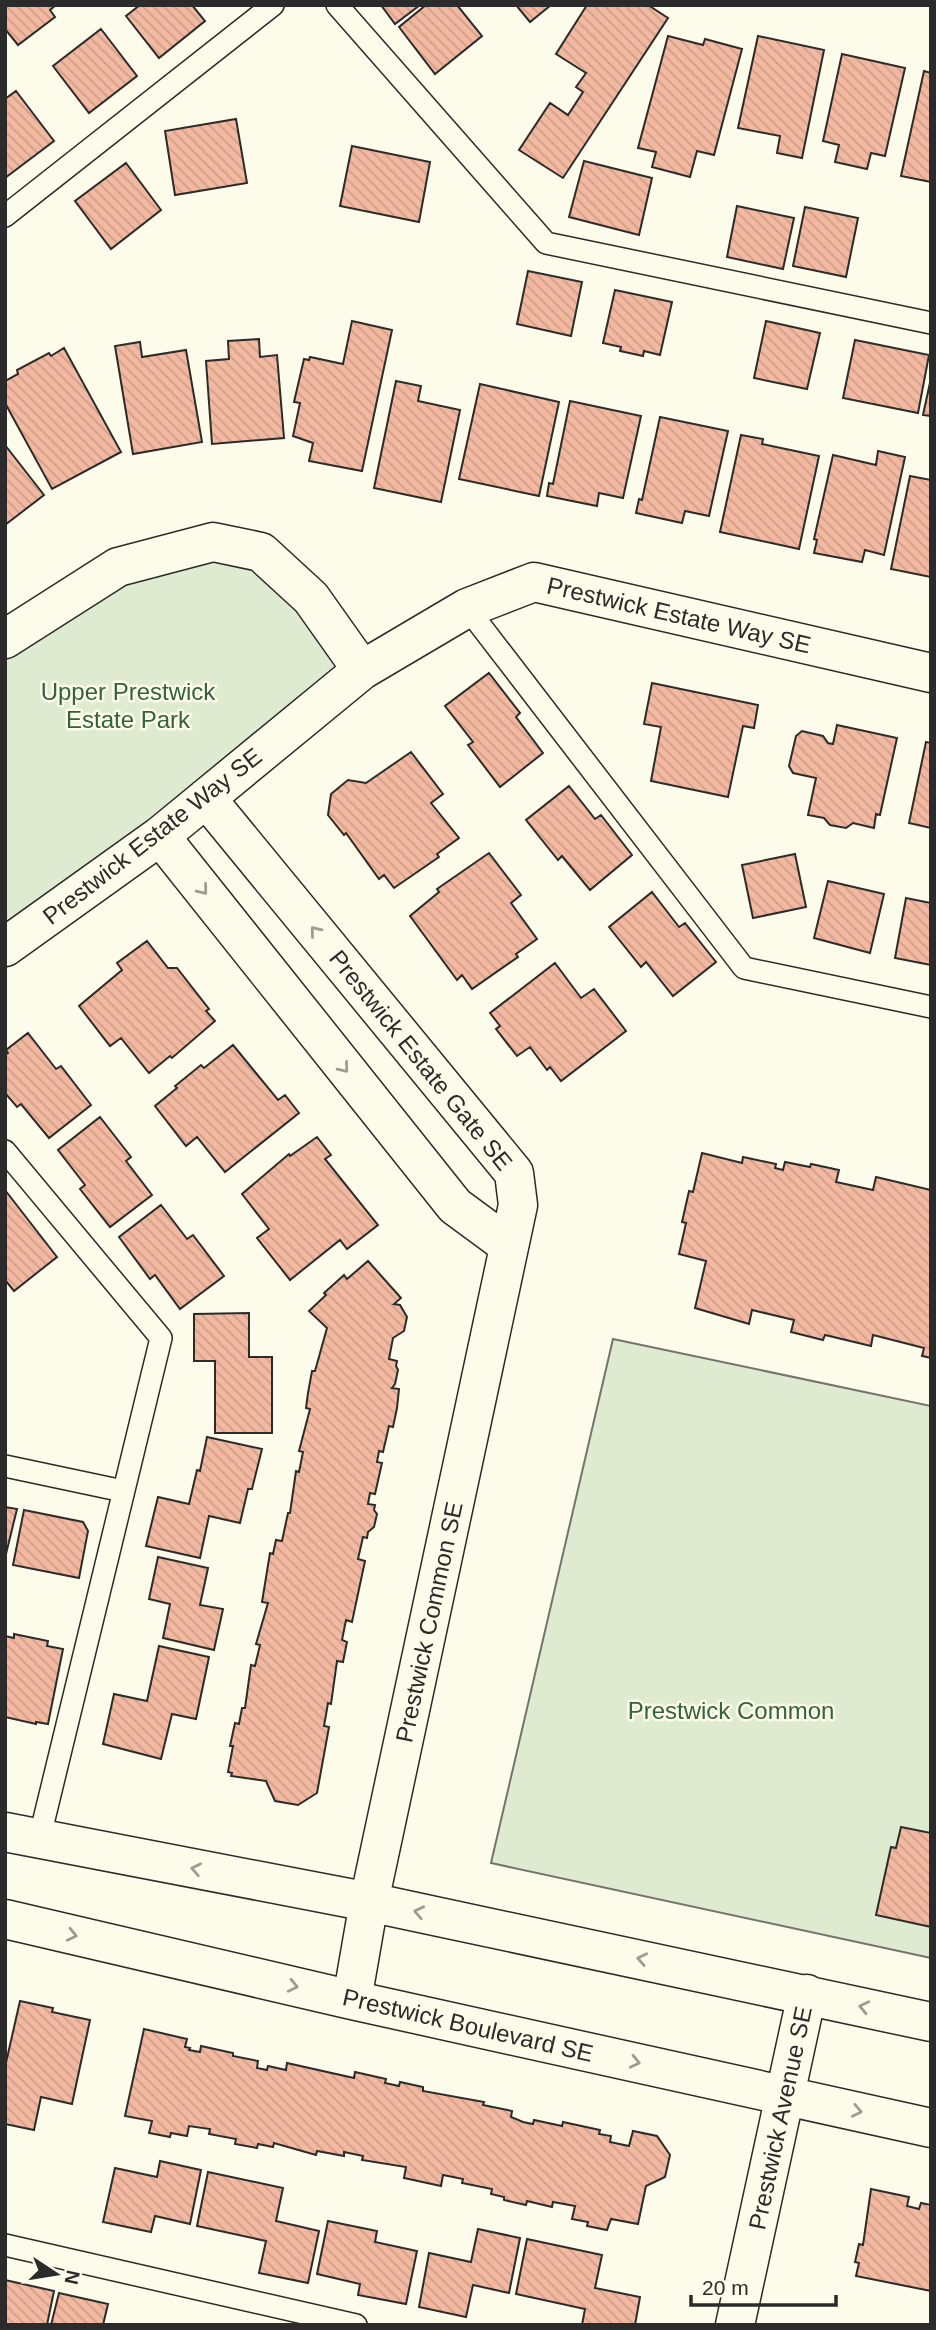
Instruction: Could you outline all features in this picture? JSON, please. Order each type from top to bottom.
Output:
[{"type":"street","points":[[5,639],[118,567],[214,542],[261,552],[311,598],[362,670]]},
{"type":"street","name":"Prestwick Estate Way SE","points":[[5,947],[160,836],[362,670],[467,608],[534,582],[931,673]]},
{"type":"street","name":"Prestwick Estate Gate SE","points":[[206,798],[514,1173],[518,1205],[508,1245]]},
{"type":"street","points":[[160,836],[455,1206],[508,1245]]},
{"type":"street","name":"Prestwick Common SE","points":[[352,2000],[369,1902],[508,1245]]},
{"type":"street","points":[[22,1836],[369,1902],[931,2022]]},
{"type":"street","name":"Prestwick Boulevard SE","points":[[5,1919],[352,2000],[931,2127]]},
{"type":"street","name":"Prestwick Avenue SE","points":[[735,2325],[807,1994]]},
{"type":"lane","points":[[5,216],[273,5]]},
{"type":"lane","points":[[337,5],[546,243],[931,323]]},
{"type":"lane","points":[[467,608],[744,968],[931,1007]]},
{"type":"lane","points":[[5,1151],[161,1338],[123,1491],[22,1836]]},
{"type":"lane","points":[[5,1466],[123,1491]]},
{"type":"lane","points":[[5,2245],[356,2325]]},
{"type":"green space","name":"Upper Prestwick Estate Park","points":[[261,552],[362,670],[5,947],[5,639],[118,567]]},
{"type":"green space","name":"Prestwick Common","points":[[613,1339],[931,1406],[931,1958],[491,1863]]},
{"type":"building","points":[[5,5],[56,5],[50,10],[55,17],[18,45],[5,29]]},
{"type":"building","points":[[140,5],[192,5],[205,21],[159,58],[126,16]]},
{"type":"building","points":[[381,5],[420,5],[395,24]]},
{"type":"building","points":[[426,5],[457,5],[482,36],[435,74],[399,27]]},
{"type":"building","points":[[516,5],[551,5],[530,22]]},
{"type":"building","points":[[587,5],[648,5],[668,18],[563,178],[519,150],[550,103],[568,115],[583,92],[576,87],[586,73],[556,54]]},
{"type":"building","points":[[101,29],[137,76],[89,113],[53,66]]},
{"type":"building","points":[[668,36],[703,45],[705,39],[742,49],[714,155],[697,151],[690,177],[652,167],[656,152],[638,148]]},
{"type":"building","points":[[758,36],[824,50],[802,158],[777,153],[780,136],[738,128]]},
{"type":"building","points":[[842,54],[905,68],[885,156],[871,153],[867,169],[835,162],[839,145],[823,141]]},
{"type":"building","points":[[924,71],[931,73],[931,182],[901,176]]},
{"type":"building","points":[[16,91],[54,141],[5,178],[5,99]]},
{"type":"building","points":[[236,119],[247,183],[175,195],[165,131]]},
{"type":"building","points":[[352,146],[430,162],[419,222],[340,206]]},
{"type":"building","points":[[584,161],[652,178],[639,235],[569,217]]},
{"type":"building","points":[[126,163],[161,210],[111,249],[75,201]]},
{"type":"building","points":[[737,206],[794,218],[783,269],[727,257]]},
{"type":"building","points":[[805,207],[858,218],[846,277],[793,266]]},
{"type":"building","points":[[528,271],[582,282],[571,336],[517,324]]},
{"type":"building","points":[[615,290],[672,302],[660,355],[644,351],[643,356],[620,351],[621,347],[603,343]]},
{"type":"building","points":[[352,321],[392,330],[362,471],[309,461],[313,443],[293,436],[300,403],[294,402],[304,359],[309,360],[310,357],[343,364]]},
{"type":"building","points":[[766,321],[820,333],[807,389],[754,378]]},
{"type":"building","points":[[259,339],[260,357],[277,355],[284,438],[212,444],[206,361],[229,359],[228,341]]},
{"type":"building","points":[[855,340],[929,355],[918,413],[843,398]]},
{"type":"building","points":[[140,342],[142,357],[186,350],[202,442],[133,454],[115,346]]},
{"type":"building","points":[[64,348],[121,452],[52,489],[5,403],[5,381],[18,374],[17,370]]},
{"type":"building","points":[[931,378],[931,416],[923,415]]},
{"type":"building","points":[[396,381],[421,386],[418,401],[460,410],[441,502],[374,488]]},
{"type":"building","points":[[480,384],[559,402],[539,496],[459,479]]},
{"type":"building","points":[[570,401],[641,416],[623,498],[599,493],[597,506],[547,496],[549,483],[553,484]]},
{"type":"building","points":[[660,417],[728,431],[709,516],[685,511],[682,523],[636,513],[639,499],[642,500]]},
{"type":"building","points":[[741,435],[763,439],[762,444],[819,456],[799,549],[720,532]]},
{"type":"building","points":[[5,445],[44,495],[5,525]]},
{"type":"building","points":[[878,451],[905,457],[884,555],[865,550],[862,562],[814,553],[817,540],[814,539],[833,455],[876,465]]},
{"type":"building","points":[[910,476],[931,480],[931,577],[891,569]]},
{"type":"building","points":[[489,673],[520,713],[516,717],[543,753],[500,787],[468,745],[473,742],[445,706]]},
{"type":"building","points":[[652,683],[758,705],[754,728],[743,726],[728,797],[651,781],[661,727],[644,724]]},
{"type":"building","points":[[837,725],[897,738],[880,815],[876,814],[874,828],[853,823],[846,828],[830,825],[824,818],[808,815],[816,778],[793,773],[789,766],[796,736],[802,731],[823,736],[828,743],[833,744]]},
{"type":"building","points":[[926,742],[931,743],[931,828],[909,823]]},
{"type":"building","points":[[411,752],[443,794],[431,803],[459,838],[437,854],[439,857],[394,888],[384,875],[379,879],[346,833],[344,835],[328,815],[331,794],[348,780],[366,783]]},
{"type":"building","points":[[569,786],[595,819],[601,815],[632,855],[590,890],[562,856],[558,860],[526,820]]},
{"type":"building","points":[[489,853],[521,895],[511,903],[537,939],[516,954],[518,957],[472,989],[462,975],[457,980],[410,916],[439,892],[437,889]]},
{"type":"building","points":[[795,854],[806,907],[753,918],[742,865]]},
{"type":"building","points":[[828,881],[884,894],[870,953],[814,938]]},
{"type":"building","points":[[652,892],[679,927],[685,923],[716,962],[673,996],[646,962],[641,967],[609,927]]},
{"type":"building","points":[[906,898],[931,903],[931,965],[895,958]]},
{"type":"building","points":[[147,941],[168,968],[177,968],[209,1009],[206,1011],[215,1021],[172,1058],[170,1056],[149,1073],[121,1038],[110,1046],[79,1006],[122,970],[117,963]]},
{"type":"building","points":[[555,963],[581,998],[594,989],[626,1031],[561,1081],[550,1067],[547,1070],[530,1047],[517,1056],[496,1029],[500,1026],[490,1013]]},
{"type":"building","points":[[28,1033],[56,1069],[61,1066],[91,1105],[49,1138],[21,1104],[17,1107],[5,1093],[6,1050]]},
{"type":"building","points":[[233,1045],[278,1100],[285,1095],[299,1113],[225,1172],[197,1137],[186,1146],[155,1106],[201,1065],[204,1068]]},
{"type":"building","points":[[100,1117],[131,1157],[126,1161],[152,1195],[110,1227],[80,1189],[85,1185],[58,1150]]},
{"type":"building","points":[[317,1137],[331,1155],[325,1159],[378,1225],[347,1249],[340,1240],[290,1280],[257,1238],[269,1229],[242,1194],[289,1154],[290,1156]]},
{"type":"building","points":[[702,1153],[742,1163],[743,1157],[776,1164],[775,1168],[783,1170],[785,1162],[839,1170],[836,1182],[873,1190],[876,1177],[931,1190],[931,1358],[922,1356],[924,1348],[873,1335],[871,1346],[825,1335],[823,1340],[791,1332],[794,1320],[752,1310],[749,1324],[695,1308],[706,1261],[679,1254],[689,1191],[693,1192]]},
{"type":"building","points":[[5,1190],[57,1257],[14,1291],[5,1280]]},
{"type":"building","points":[[161,1205],[187,1239],[193,1235],[224,1276],[180,1309],[155,1275],[150,1279],[119,1237]]},
{"type":"building","points":[[368,1261],[401,1298],[394,1304],[400,1305],[407,1317],[404,1331],[393,1338],[389,1359],[397,1361],[398,1370],[392,1388],[399,1389],[397,1408],[393,1427],[389,1426],[383,1452],[379,1451],[377,1462],[382,1463],[375,1494],[370,1493],[368,1504],[375,1505],[377,1514],[374,1527],[368,1532],[367,1538],[363,1537],[358,1559],[365,1561],[352,1622],[346,1620],[342,1640],[347,1642],[343,1662],[337,1661],[331,1704],[328,1703],[324,1726],[329,1727],[317,1793],[298,1805],[275,1801],[266,1781],[231,1776],[232,1773],[228,1772],[233,1746],[230,1746],[235,1723],[239,1724],[242,1708],[245,1708],[251,1665],[255,1666],[260,1645],[256,1644],[268,1603],[262,1602],[270,1553],[273,1554],[276,1540],[282,1541],[290,1513],[296,1471],[299,1472],[303,1452],[299,1451],[310,1409],[306,1408],[312,1371],[315,1371],[327,1328],[309,1311],[344,1275],[347,1279]]},
{"type":"building","points":[[249,1313],[249,1357],[272,1357],[272,1433],[215,1433],[215,1361],[194,1361],[194,1314]]},
{"type":"building","points":[[207,1437],[262,1449],[240,1523],[209,1516],[200,1558],[146,1546],[158,1497],[189,1504]]},
{"type":"building","points":[[5,1507],[17,1509],[5,1558]]},
{"type":"building","points":[[24,1510],[83,1522],[88,1531],[79,1578],[13,1565]]},
{"type":"building","points":[[158,1557],[208,1568],[200,1605],[223,1609],[214,1650],[163,1638],[170,1604],[149,1599]]},
{"type":"building","points":[[14,1634],[48,1641],[47,1646],[63,1649],[48,1724],[5,1717],[5,1636],[14,1638]]},
{"type":"building","points":[[159,1646],[209,1657],[196,1719],[172,1714],[161,1759],[103,1744],[114,1694],[147,1701]]},
{"type":"building","points":[[901,1827],[931,1833],[931,1927],[876,1915],[891,1847],[896,1848]]},
{"type":"building","points":[[20,2001],[53,2008],[52,2012],[90,2020],[72,2104],[41,2097],[34,2130],[5,2124],[5,2067]]},
{"type":"building","points":[[144,2029],[187,2039],[185,2047],[190,2048],[189,2050],[200,2052],[201,2046],[258,2061],[257,2068],[267,2070],[268,2066],[286,2070],[287,2063],[354,2078],[355,2072],[386,2079],[385,2083],[399,2086],[400,2082],[423,2087],[423,2091],[484,2102],[483,2105],[512,2111],[511,2117],[523,2122],[533,2124],[534,2120],[562,2126],[563,2122],[600,2130],[599,2134],[611,2136],[610,2142],[629,2146],[633,2131],[657,2136],[670,2155],[665,2177],[646,2186],[638,2224],[611,2219],[607,2230],[587,2226],[588,2222],[572,2219],[575,2206],[553,2202],[552,2207],[527,2201],[526,2205],[504,2200],[504,2197],[491,2194],[492,2189],[462,2183],[463,2179],[443,2175],[441,2186],[404,2178],[406,2167],[362,2160],[363,2156],[317,2151],[316,2155],[274,2143],[273,2147],[258,2144],[257,2148],[235,2144],[236,2139],[209,2134],[210,2129],[189,2126],[187,2136],[171,2133],[170,2137],[149,2133],[152,2121],[125,2116]]},
{"type":"building","points":[[160,2161],[201,2170],[190,2224],[155,2216],[151,2232],[103,2222],[115,2168],[157,2177]]},
{"type":"building","points":[[208,2172],[283,2188],[276,2221],[319,2231],[308,2283],[259,2273],[266,2241],[197,2226]]},
{"type":"building","points":[[871,2189],[909,2197],[907,2206],[919,2209],[921,2203],[931,2205],[931,2291],[856,2276],[859,2263],[855,2262],[859,2244],[863,2245]]},
{"type":"building","points":[[328,2221],[377,2231],[375,2242],[417,2251],[406,2304],[358,2295],[360,2284],[317,2274]]},
{"type":"building","points":[[478,2229],[520,2238],[509,2293],[473,2285],[466,2317],[419,2307],[429,2253],[471,2262]]},
{"type":"building","points":[[527,2239],[602,2255],[595,2288],[640,2297],[635,2325],[582,2325],[585,2309],[516,2294]]},
{"type":"building","points":[[5,2280],[54,2291],[47,2325],[5,2325]]},
{"type":"building","points":[[59,2293],[108,2304],[103,2325],[51,2325]]}]
